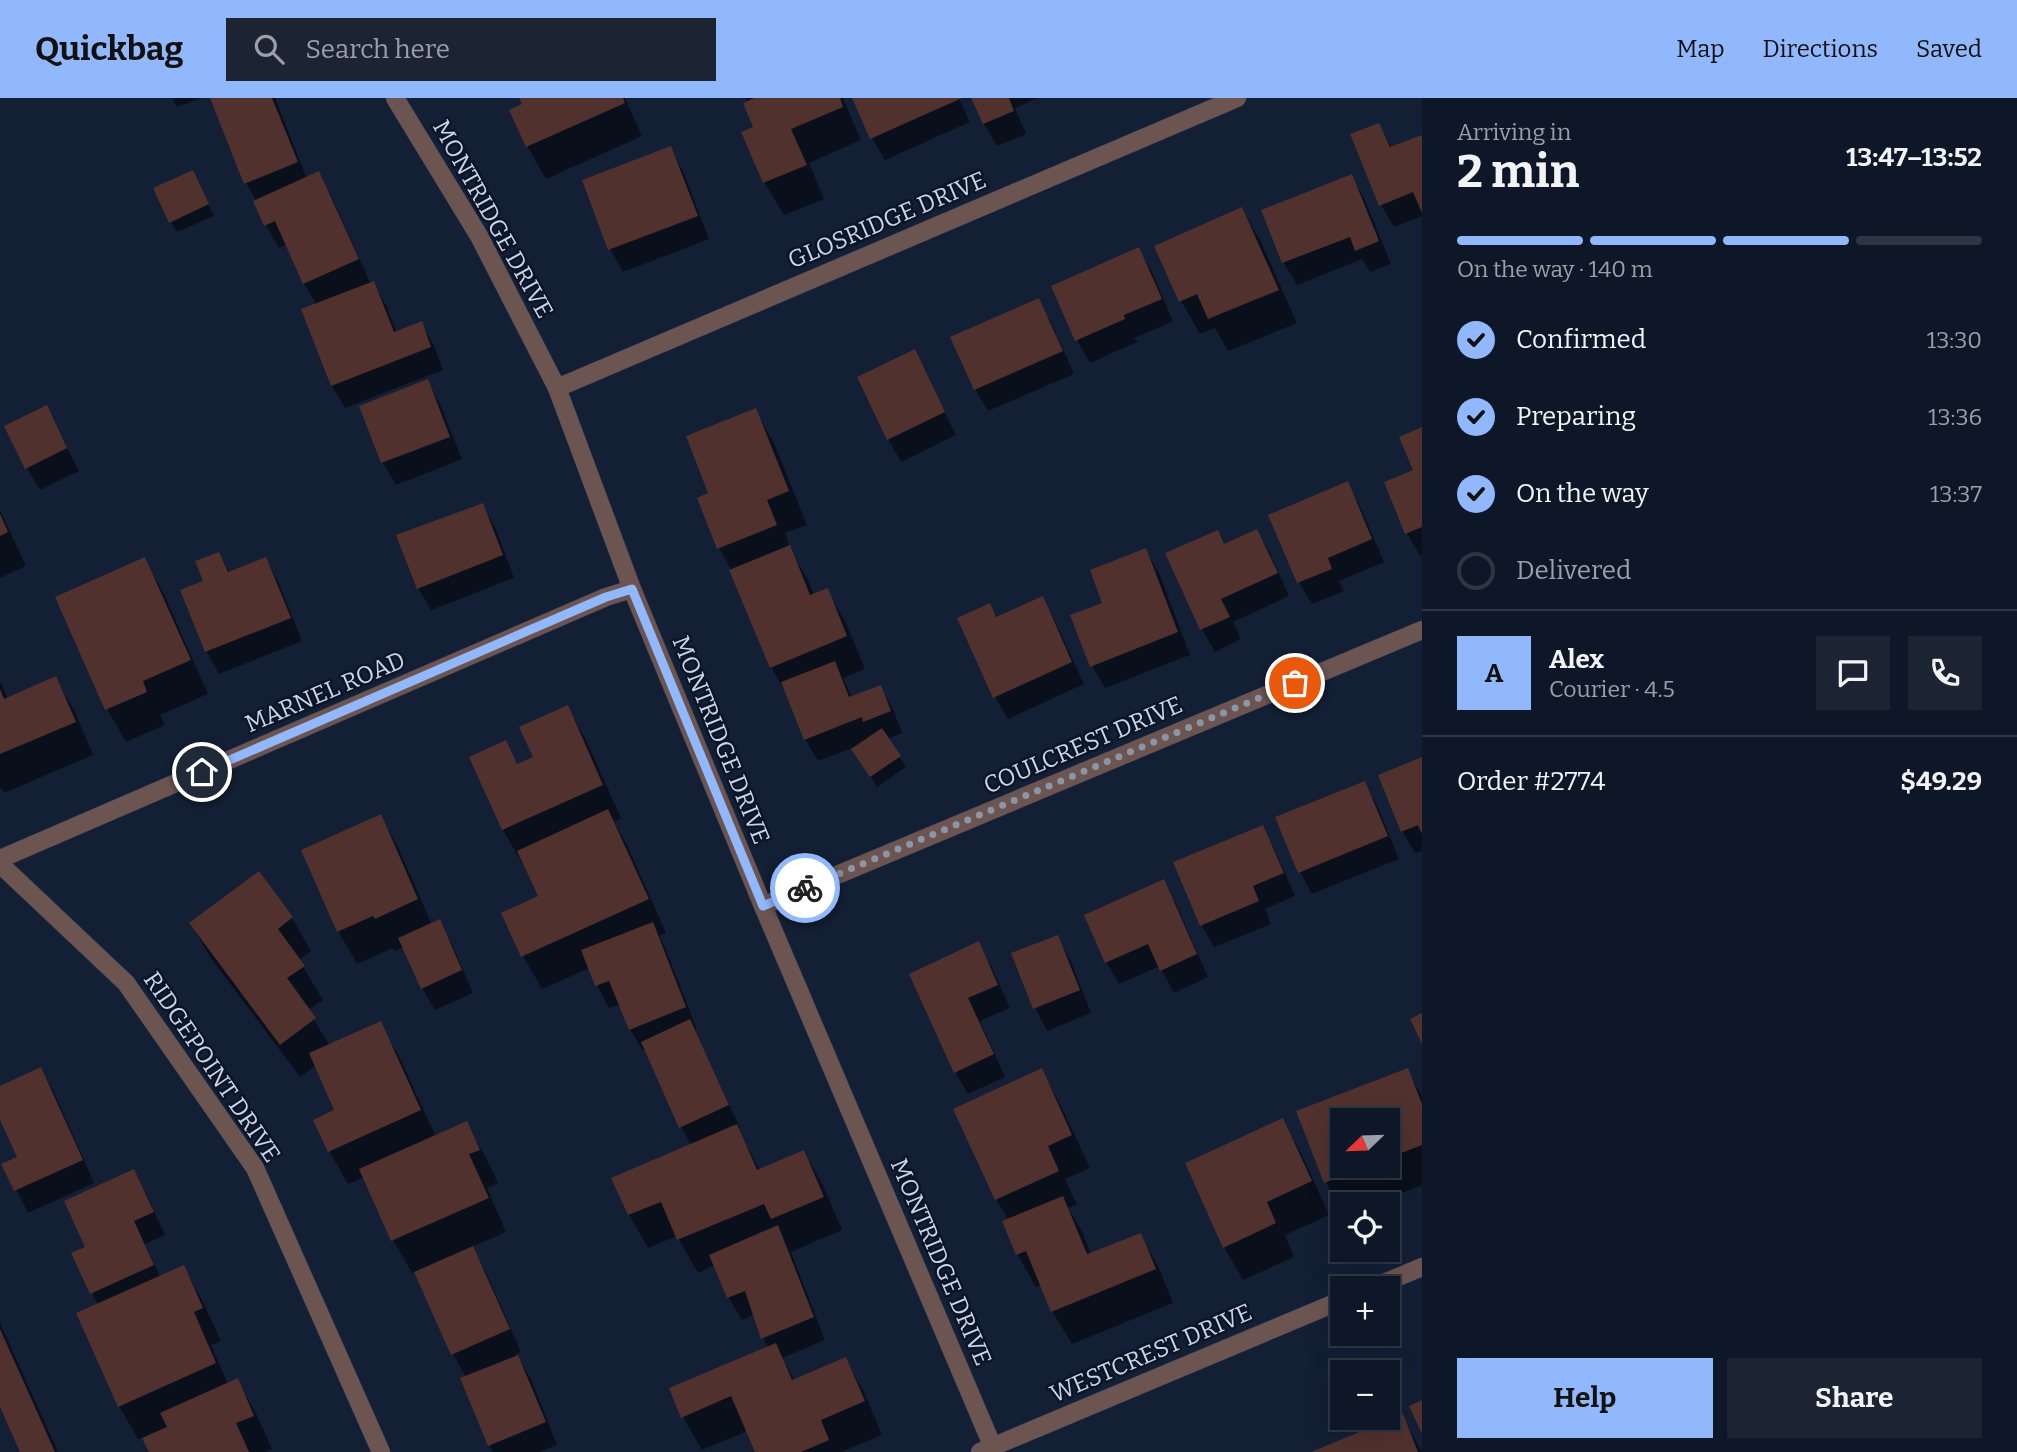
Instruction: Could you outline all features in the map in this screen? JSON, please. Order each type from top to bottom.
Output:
[{"type":"street","name":"MONTRIDGE DRIVE","points":[[395,98],[479,236],[557,388],[632,589],[989,1450]]},
{"type":"street","name":"GLOSRIDGE DRIVE","points":[[557,388],[1237,98]]},
{"type":"street","name":"MARNEL ROAD","points":[[0,859],[606,597],[632,589]]},
{"type":"street","name":"COULCREST DRIVE","points":[[763,906],[1422,630]]},
{"type":"street","name":"RIDGEPOINT DRIVE","points":[[0,864],[126,983],[255,1168],[380,1452]]},
{"type":"street","points":[[1400,1276],[1422,1267]]},
{"type":"street","name":"WESTCREST DRIVE","points":[[989,1450],[1330,1305]]},
{"type":"building","points":[[210,98],[272,98],[298,162],[244,184]]},
{"type":"building","points":[[519,98],[623,98],[625,103],[526,147],[509,110],[522,104]]},
{"type":"building","points":[[754,98],[840,98],[843,107],[791,129],[807,165],[763,183],[741,132],[753,127],[743,103]]},
{"type":"building","points":[[852,98],[962,98],[870,139]]},
{"type":"building","points":[[971,98],[1009,98],[1014,111],[983,124]]},
{"type":"building","points":[[1379,123],[1390,147],[1422,135],[1422,213],[1413,192],[1379,206],[1350,134]]},
{"type":"building","points":[[671,146],[698,216],[608,250],[582,180]]},
{"type":"building","points":[[193,170],[209,204],[169,223],[153,188]]},
{"type":"building","points":[[319,171],[359,259],[303,284],[275,221],[264,226],[253,201]]},
{"type":"building","points":[[1352,174],[1379,241],[1355,251],[1350,237],[1282,263],[1261,210]]},
{"type":"building","points":[[1242,207],[1279,290],[1208,319],[1197,294],[1179,302],[1154,246]]},
{"type":"building","points":[[1139,247],[1162,299],[1124,315],[1125,319],[1075,341],[1051,286]]},
{"type":"building","points":[[374,281],[394,332],[422,321],[431,347],[331,386],[301,309]]},
{"type":"building","points":[[1039,298],[1063,351],[974,390],[950,337]]},
{"type":"building","points":[[915,349],[945,412],[887,440],[857,377]]},
{"type":"building","points":[[428,379],[450,437],[381,463],[359,406]]},
{"type":"building","points":[[47,405],[67,448],[25,469],[4,426]]},
{"type":"building","points":[[756,408],[789,491],[767,500],[777,525],[717,549],[697,498],[708,493],[686,436]]},
{"type":"building","points":[[1422,427],[1422,527],[1405,534],[1384,482],[1413,470],[1399,437]]},
{"type":"building","points":[[1348,481],[1372,539],[1328,558],[1332,569],[1297,583],[1268,515]]},
{"type":"building","points":[[483,503],[503,555],[417,589],[396,535]]},
{"type":"building","points":[[0,514],[8,532],[0,536]]},
{"type":"building","points":[[1257,529],[1278,573],[1221,599],[1230,617],[1200,630],[1165,553],[1218,530],[1224,544]]},
{"type":"building","points":[[790,545],[810,595],[828,588],[847,636],[770,668],[729,570]]},
{"type":"building","points":[[1146,548],[1178,632],[1090,667],[1070,615],[1102,603],[1090,570]]},
{"type":"building","points":[[219,552],[228,572],[266,557],[291,618],[205,652],[180,590],[203,581],[195,561]]},
{"type":"building","points":[[145,557],[191,660],[143,681],[147,692],[105,710],[55,597]]},
{"type":"building","points":[[1043,596],[1072,662],[993,698],[957,618],[990,603],[996,617]]},
{"type":"building","points":[[835,661],[849,697],[881,685],[891,711],[863,722],[862,717],[804,740],[781,682]]},
{"type":"building","points":[[56,676],[76,722],[0,754],[0,689],[4,699]]},
{"type":"building","points":[[568,705],[603,785],[502,830],[469,757],[506,740],[517,764],[533,757],[519,727]]},
{"type":"building","points":[[882,728],[901,756],[870,777],[851,749]]},
{"type":"building","points":[[1422,757],[1422,834],[1418,825],[1401,832],[1378,775]]},
{"type":"building","points":[[1365,781],[1388,836],[1298,873],[1275,817]]},
{"type":"building","points":[[608,809],[649,899],[521,957],[501,913],[538,896],[517,851]]},
{"type":"building","points":[[381,814],[418,899],[375,919],[373,916],[337,932],[301,850]]},
{"type":"building","points":[[1263,825],[1284,873],[1253,886],[1259,901],[1200,926],[1173,862]]},
{"type":"building","points":[[259,871],[293,917],[278,929],[305,966],[287,978],[316,1018],[280,1045],[189,923]]},
{"type":"building","points":[[1164,879],[1197,954],[1160,971],[1148,944],[1105,963],[1084,915]]},
{"type":"building","points":[[440,919],[462,970],[421,989],[398,938]]},
{"type":"building","points":[[653,922],[686,1007],[629,1030],[609,981],[595,986],[581,950]]},
{"type":"building","points":[[1058,935],[1080,990],[1033,1009],[1011,953]]},
{"type":"building","points":[[979,941],[998,985],[968,998],[994,1054],[954,1073],[909,974]]},
{"type":"building","points":[[1422,1013],[1422,1044],[1410,1019]]},
{"type":"building","points":[[690,1019],[729,1105],[679,1128],[641,1042]]},
{"type":"building","points":[[381,1021],[421,1110],[328,1152],[313,1120],[334,1110],[309,1053]]},
{"type":"building","points":[[41,1067],[83,1160],[14,1191],[1,1164],[17,1157],[0,1120],[0,1086]]},
{"type":"building","points":[[1042,1068],[1072,1135],[1048,1146],[1059,1171],[995,1200],[953,1109]]},
{"type":"building","points":[[1408,1068],[1422,1104],[1422,1145],[1400,1153],[1400,1108],[1330,1108],[1330,1178],[1337,1178],[1324,1183],[1296,1111]]},
{"type":"building","points":[[1283,1118],[1312,1181],[1267,1202],[1276,1223],[1223,1248],[1185,1163]]},
{"type":"building","points":[[467,1121],[480,1150],[469,1154],[489,1198],[391,1241],[359,1169]]},
{"type":"building","points":[[737,1124],[757,1170],[804,1150],[824,1197],[771,1219],[764,1204],[677,1240],[661,1202],[628,1215],[611,1178]]},
{"type":"building","points":[[134,1169],[154,1212],[134,1221],[154,1265],[90,1294],[71,1253],[85,1247],[64,1201]]},
{"type":"building","points":[[1063,1196],[1087,1254],[1141,1233],[1156,1269],[1051,1312],[1026,1251],[1016,1255],[1002,1221]]},
{"type":"building","points":[[778,1225],[814,1317],[761,1339],[745,1291],[727,1298],[709,1255]]},
{"type":"building","points":[[473,1246],[510,1329],[451,1355],[414,1272]]},
{"type":"building","points":[[184,1265],[203,1308],[194,1312],[216,1363],[118,1407],[76,1313]]},
{"type":"building","points":[[0,1329],[55,1452],[20,1452],[0,1407]]},
{"type":"building","points":[[776,1343],[792,1380],[846,1357],[865,1401],[821,1420],[829,1440],[801,1452],[755,1452],[731,1396],[681,1418],[669,1388]]},
{"type":"building","points":[[518,1355],[546,1422],[488,1446],[460,1378]]},
{"type":"building","points":[[238,1378],[254,1416],[236,1423],[249,1452],[149,1452],[142,1438],[167,1427],[160,1413]]},
{"type":"building","points":[[1422,1400],[1422,1434],[1409,1406]]},
{"type":"building","points":[[1403,1414],[1418,1452],[1311,1452],[1364,1430],[1400,1430],[1400,1415]]},
{"type":"way so far","points":[[805,888],[1295,683]]},
{"type":"route","points":[[202,772],[606,597],[632,589],[763,906],[805,888]]}]
